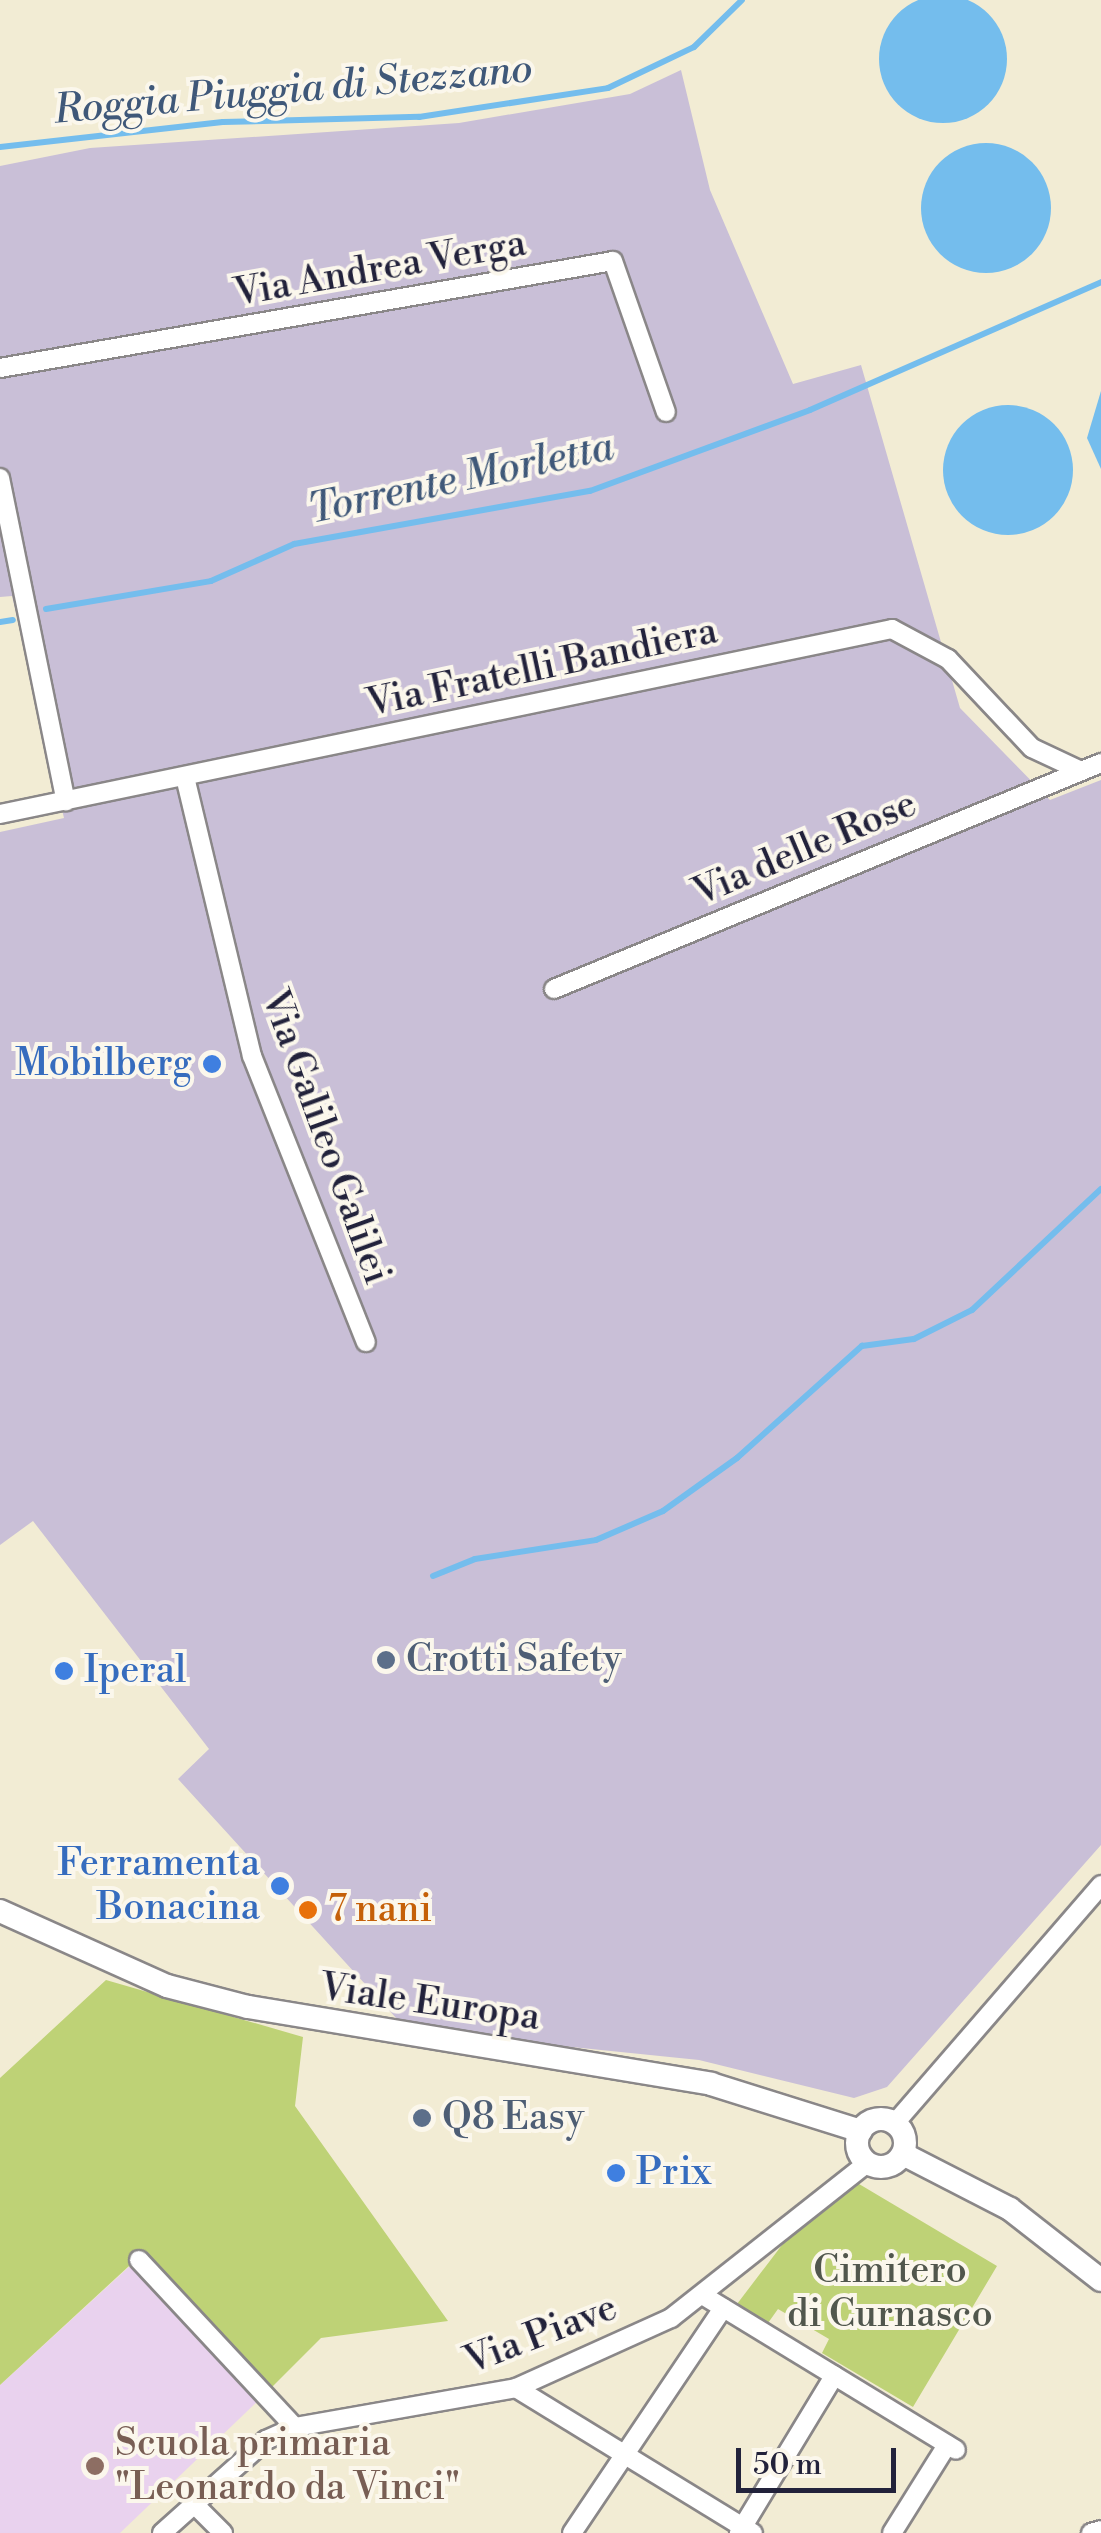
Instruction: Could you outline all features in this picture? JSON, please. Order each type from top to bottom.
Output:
[{"type":"street","name":"Via Andrea Verga","points":[[0,368],[613,261],[666,412]]},
{"type":"street","points":[[0,478],[66,802]]},
{"type":"street","name":"Via Fratelli Bandiera","points":[[0,814],[892,629],[948,659],[1053,759],[1081,771]]},
{"type":"street","name":"Via delle Rose","points":[[554,989],[1101,764]]},
{"type":"street","name":"Via Galileo Galilei","points":[[185,778],[252,1056],[366,1342]]},
{"type":"street","points":[[894,2123],[1101,1884]]},
{"type":"street","name":"Viale Europa","points":[[0,1911],[167,1986],[248,2007],[711,2084],[860,2131]]},
{"type":"street","points":[[894,2123],[872,2121],[860,2131],[867,2163],[887,2167],[903,2154]]},
{"type":"street","points":[[894,2123],[903,2154],[1010,2210],[1101,2280]]},
{"type":"street","name":"Via Piave","points":[[162,2533],[266,2440],[295,2427],[516,2388],[704,2296],[867,2163]]},
{"type":"street","points":[[139,2260],[295,2427]]},
{"type":"street","points":[[704,2296],[952,2448],[892,2533]]},
{"type":"street","points":[[572,2533],[629,2458],[723,2308]]},
{"type":"street","points":[[516,2388],[745,2531],[834,2376]]},
{"type":"street","points":[[194,2504],[222,2533]]},
{"type":"street","points":[[1091,2533],[1101,2530]]},
{"type":"shaded area","points":[[681,70],[710,190],[793,384],[861,365],[960,708],[1050,800],[1101,780],[1101,1845],[887,2087],[854,2098],[699,2060],[407,2030],[178,1779],[209,1749],[33,1521],[0,1545],[0,832],[64,818],[12,596],[0,597],[0,166],[90,148],[459,123],[630,94]]},
{"type":"shaded area","name":"Scuola primaria \"Leonardo da Vinci\"","points":[[130,2266],[261,2398],[120,2533],[0,2533],[0,2385]]},
{"type":"green space","points":[[106,1980],[303,2037],[295,2106],[448,2321],[321,2338],[261,2398],[129,2266],[0,2385],[0,2078]]},
{"type":"green space","name":"Cimitero di Curnasco","points":[[854,2181],[997,2266],[913,2407],[822,2353],[829,2339],[778,2309],[768,2323],[737,2304],[782,2245]]},
{"type":"water","points":[[943,-5],[967,0],[988,14],[1002,35],[1007,59],[1002,83],[988,104],[967,118],[943,123],[919,118],[898,104],[884,83],[879,59],[884,35],[898,14],[919,0]]},
{"type":"water","points":[[986,143],[1011,148],[1032,162],[1046,183],[1051,208],[1046,233],[1032,254],[1011,268],[986,273],[961,268],[940,254],[926,233],[921,208],[926,183],[940,162],[961,148]]},
{"type":"water","points":[[1101,391],[1101,469],[1087,438]]},
{"type":"water","points":[[1008,405],[1033,410],[1054,424],[1068,445],[1073,470],[1068,495],[1054,516],[1033,530],[1008,535],[983,530],[962,516],[948,495],[943,470],[948,445],[962,424],[983,410]]},
{"type":"waterway","name":"Roggia Piuggia di Stezzano","points":[[0,147],[223,122],[419,117],[608,88],[694,47],[742,0]]},
{"type":"waterway","name":"Torrente Morletta","points":[[46,609],[211,581],[294,544],[590,491],[810,410],[1101,282]]},
{"type":"waterway","name":"Torrente Morletta","points":[[0,622],[13,620]]},
{"type":"waterway","points":[[433,1576],[475,1559],[596,1540],[663,1511],[737,1458],[862,1346],[914,1339],[972,1310],[1101,1189]]},
{"type":"place","name":"Mobilberg","points":[[212,1064]]},
{"type":"place","name":"Crotti Safety","points":[[386,1660]]},
{"type":"place","name":"Iperal","points":[[64,1671]]},
{"type":"place","name":"Ferramenta Bonacina","points":[[280,1886]]},
{"type":"place","name":"7 nani","points":[[308,1910]]},
{"type":"place","name":"Q8 Easy","points":[[422,2118]]},
{"type":"place","name":"Prix","points":[[616,2173]]},
{"type":"place","name":"Scuola primaria \"Leonardo da Vinci\"","points":[[95,2466]]}]
